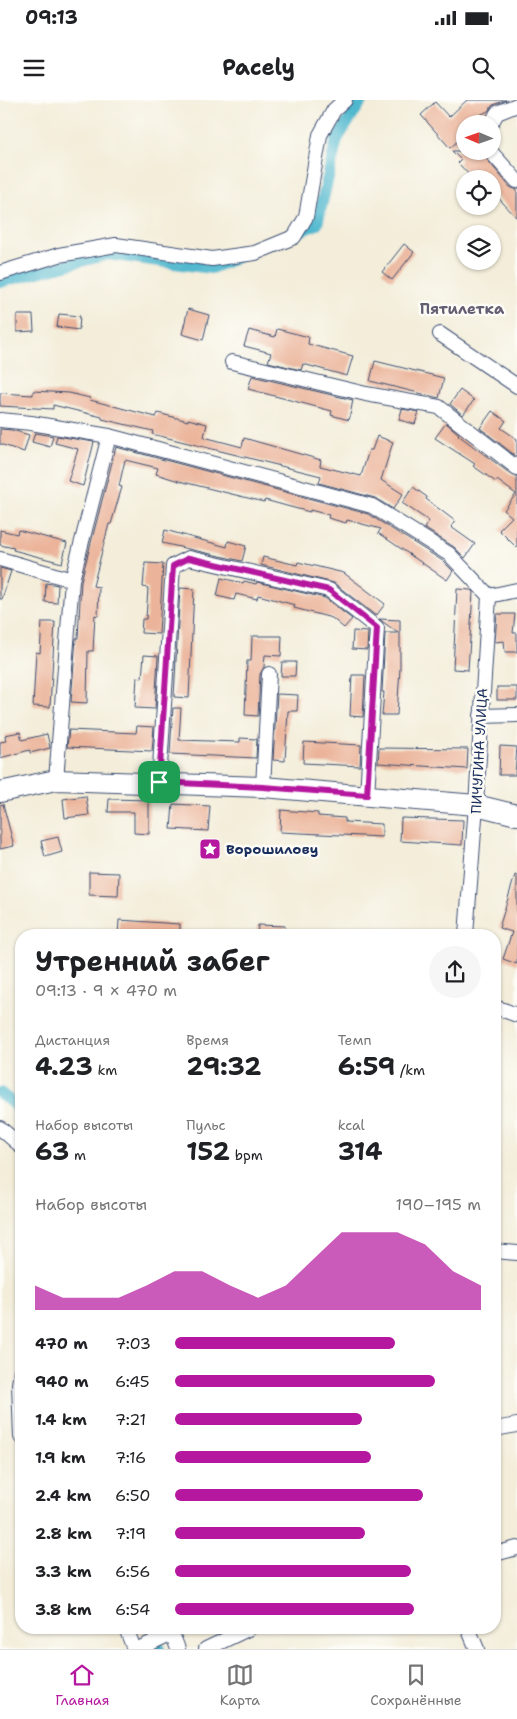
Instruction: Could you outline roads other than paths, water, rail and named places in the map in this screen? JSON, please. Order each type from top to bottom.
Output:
[{"type":"main road","points":[[0,792],[56,780],[159,782],[263,787],[476,805],[517,815]]},
{"type":"street","points":[[0,273],[58,255],[116,245],[212,259],[255,253],[294,237],[306,217],[313,166],[320,136],[334,110],[345,100]]},
{"type":"street","points":[[496,115],[517,105]]},
{"type":"street","points":[[498,160],[517,181]]},
{"type":"street","points":[[440,334],[517,386]]},
{"type":"street","points":[[232,362],[366,394],[440,406],[517,468]]},
{"type":"street","points":[[0,420],[31,423],[109,436],[372,506],[449,554],[489,596],[517,590]]},
{"type":"street","points":[[56,780],[72,580],[109,436]]},
{"type":"street","points":[[159,782],[173,566],[189,558],[329,590],[377,628],[367,795]]},
{"type":"street","points":[[0,559],[72,580]]},
{"type":"street","name":"ПИЧУГИНА УЛИЦА","points":[[466,929],[489,596]]},
{"type":"street","points":[[263,787],[269,674]]},
{"type":"street","points":[[481,716],[517,715]]},
{"type":"street","points":[[501,1009],[517,1015]]},
{"type":"street","points":[[0,1128],[15,1141]]},
{"type":"street","points":[[501,1252],[517,1253]]},
{"type":"street","points":[[501,1428],[517,1425]]},
{"type":"street","points":[[501,1552],[517,1548]]},
{"type":"street","points":[[128,1634],[134,1649]]},
{"type":"street","points":[[138,1649],[164,1634]]},
{"type":"street","points":[[172,1634],[178,1649]]},
{"type":"street","points":[[206,1649],[237,1634]]},
{"type":"street","points":[[471,1634],[477,1649]]},
{"type":"waterway","points":[[292,234],[317,224],[337,139],[362,100]]},
{"type":"waterway","points":[[0,282],[108,254],[211,268],[235,258]]},
{"type":"waterway","points":[[0,1093],[15,1105]]},
{"type":"waterway","points":[[154,1634],[159,1649]]},
{"type":"place","name":"Ворошилову","points":[[210,849]]},
{"type":"district","name":"Пятилетка","points":[[462,309]]}]
